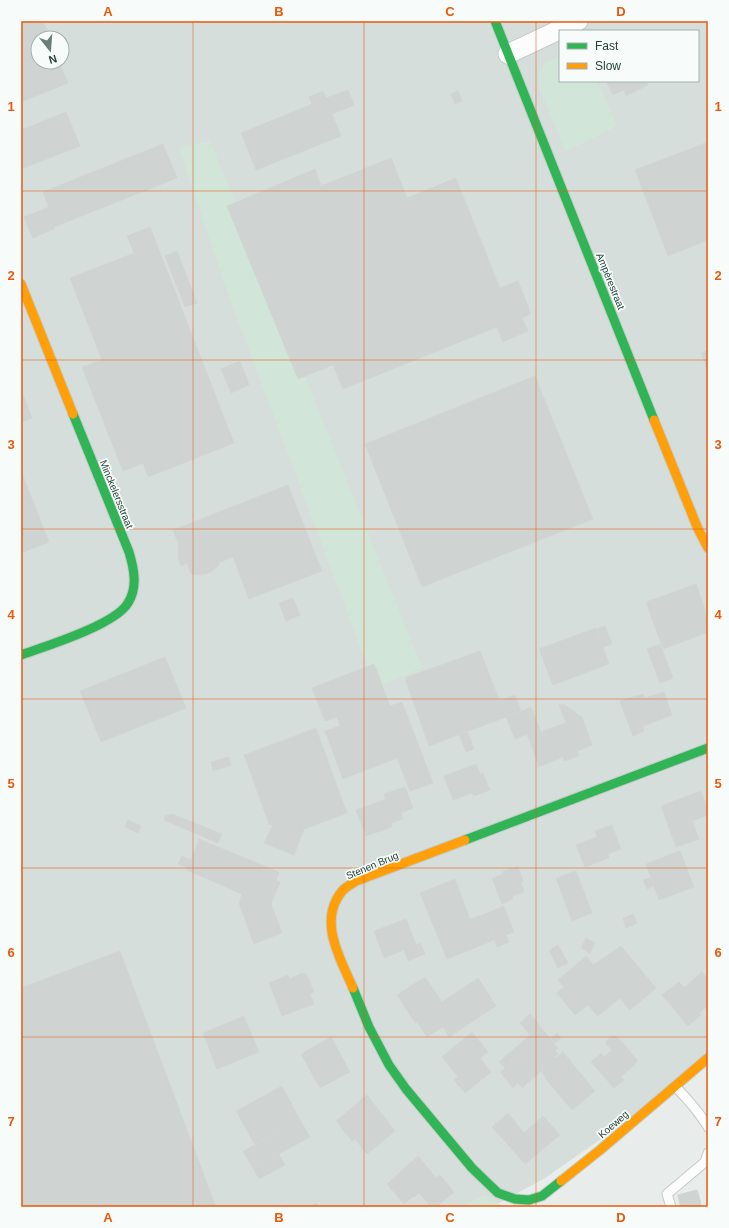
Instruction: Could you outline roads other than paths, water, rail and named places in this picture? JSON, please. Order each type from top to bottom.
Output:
[{"type":"street","name":"Ampèrestraat","points":[[495,21],[698,528],[708,548]]},
{"type":"street","points":[[508,54],[578,21]]},
{"type":"street","name":"Minckelersstraat","points":[[21,284],[134,565],[135,584],[130,598],[122,610],[112,617],[93,627],[21,655]]},
{"type":"street","name":"Stenen Brug","points":[[529,1200],[515,1199],[498,1193],[472,1168],[406,1089],[389,1065],[369,1027],[333,940],[331,920],[334,904],[344,889],[356,881],[708,748]]},
{"type":"street","name":"Koeweg","points":[[529,1200],[542,1196],[558,1184],[708,1058]]},
{"type":"lane","points":[[675,1086],[691,1102],[708,1127]]},
{"type":"lane","points":[[671,1207],[667,1194],[705,1162],[708,1153]]}]
